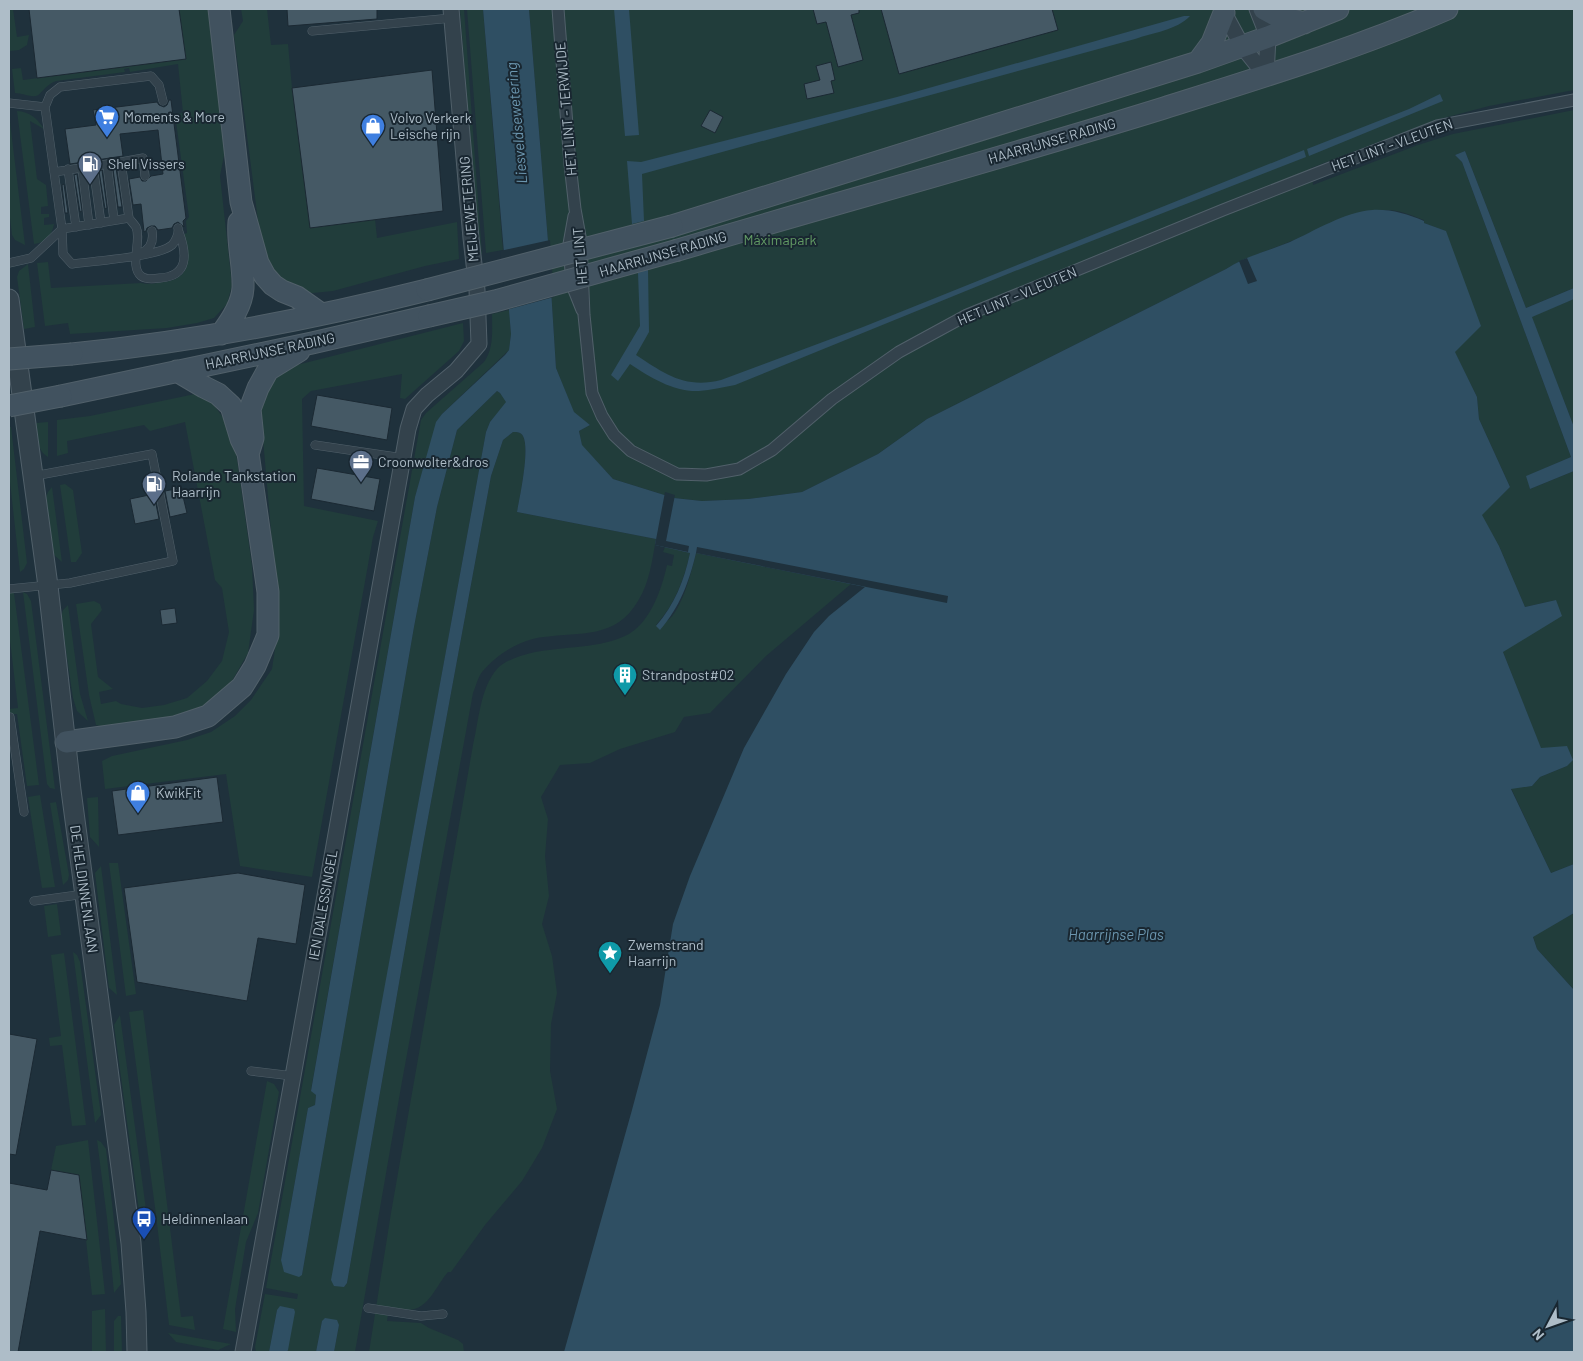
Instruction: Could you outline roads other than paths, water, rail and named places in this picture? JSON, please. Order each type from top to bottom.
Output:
[{"type":"main road","points":[[218,9],[241,202],[258,264],[265,276],[282,291],[297,297],[321,314]]},
{"type":"main road","points":[[1264,9],[1277,16],[1304,23]]},
{"type":"main road","name":"HAARRIJNSE RADING","points":[[9,359],[130,348],[221,334],[321,314],[427,290],[672,226],[1198,62],[1338,9]]},
{"type":"main road","name":"HAARRIJNSE RADING","points":[[9,406],[312,343],[495,301],[1094,130],[1266,76],[1406,27],[1447,9]]},
{"type":"main road","points":[[1198,62],[1212,43],[1223,11]]},
{"type":"main road","points":[[221,334],[232,320],[243,289],[238,234],[241,202]]},
{"type":"main road","points":[[248,453],[253,438],[250,409],[258,388],[268,370],[312,343]]},
{"type":"main road","points":[[66,742],[175,727],[208,716],[242,687],[255,666],[268,635],[268,592],[248,453],[241,439],[231,406],[218,394],[177,371]]},
{"type":"street","name":"HET LINT - TERWIJDE","points":[[558,9],[575,209]]},
{"type":"street","points":[[1257,9],[1268,37],[1266,76]]},
{"type":"street","points":[[1223,11],[1242,46],[1266,76]]},
{"type":"street","name":"MEIJEWETERING","points":[[452,13],[477,290]]},
{"type":"street","name":"HET LINT - VLEUTEN","points":[[584,314],[592,393],[602,416],[614,435],[631,451],[677,474],[706,476],[739,469],[772,450],[832,399],[899,352],[966,315],[1223,210],[1437,126],[1574,100]]},
{"type":"street","name":"HET LINT","points":[[575,209],[581,242],[584,314]]},
{"type":"street","name":"IEN DALESSINGEL","points":[[243,1352],[408,429],[414,409],[427,395],[456,371],[479,344],[477,290]]},
{"type":"street","name":"DE HELDINNENLAAN","points":[[9,299],[34,476],[85,894],[131,1243],[137,1352]]},
{"type":"lane","points":[[312,31],[452,13]]},
{"type":"lane","points":[[121,162],[129,218],[136,228],[138,241],[136,255],[137,269],[141,276],[148,279],[166,278],[180,270],[184,263],[185,249],[179,230],[173,244],[159,252],[136,255],[72,264],[63,254],[62,229],[44,107],[50,95],[60,87],[151,76],[159,84],[163,101]]},
{"type":"lane","points":[[9,103],[44,107]]},
{"type":"lane","points":[[54,172],[143,158],[146,176]]},
{"type":"lane","points":[[107,164],[114,220]]},
{"type":"lane","points":[[93,166],[101,223]]},
{"type":"lane","points":[[82,168],[89,225]]},
{"type":"lane","points":[[68,170],[76,227]]},
{"type":"lane","points":[[9,263],[31,258],[62,229],[129,218]]},
{"type":"lane","points":[[136,255],[146,251],[152,243],[152,231]]},
{"type":"lane","points":[[315,445],[402,458]]},
{"type":"lane","points":[[9,589],[48,586],[173,561],[152,454],[34,476]]},
{"type":"lane","points":[[9,718],[24,812]]},
{"type":"lane","points":[[34,901],[85,894]]},
{"type":"lane","points":[[252,1071],[293,1076]]},
{"type":"lane","points":[[368,1308],[421,1316],[443,1314]]},
{"type":"water","name":"Haarrijnse Plas","points":[[483,9],[529,9],[548,241],[556,368],[574,412],[590,425],[579,431],[582,445],[613,479],[674,498],[702,501],[748,499],[802,492],[878,454],[927,419],[1241,261],[1290,242],[1351,214],[1372,210],[1392,211],[1418,218],[1424,221],[1424,223],[1446,231],[1481,326],[1455,352],[1477,397],[1479,419],[1510,487],[1482,515],[1499,546],[1525,607],[1556,600],[1562,616],[1503,652],[1541,748],[1567,746],[1573,760],[1567,766],[1540,777],[1532,786],[1511,789],[1551,873],[1574,864],[1574,913],[1533,937],[1537,949],[1574,990],[1574,1352],[564,1352],[660,1005],[673,924],[690,876],[744,748],[786,674],[814,632],[829,616],[865,587],[696,553],[683,594],[660,630],[656,626],[663,618],[678,592],[690,553],[655,545],[656,539],[517,512],[524,473],[525,442],[523,436],[516,432],[513,432],[503,440],[491,476],[423,845],[347,1283],[344,1287],[334,1286],[331,1280],[486,432],[490,422],[506,402],[497,391],[457,430],[437,507],[414,627],[302,1275],[299,1277],[284,1272],[281,1260],[308,1108],[315,1105],[316,1095],[311,1091],[415,497],[436,422],[509,350],[511,334]]},
{"type":"water","points":[[614,9],[629,9],[639,135],[625,136]]},
{"type":"water","points":[[1184,16],[1190,16],[1178,25],[1156,33],[642,174],[644,221],[632,224],[627,161],[641,162],[897,97]]},
{"type":"water","points":[[1440,94],[1443,101],[1309,156],[1307,149],[1409,109]]},
{"type":"water","points":[[1304,150],[1306,157],[1010,273],[735,385],[690,391],[672,387],[654,379],[630,364],[618,381],[611,375],[640,326],[638,273],[648,269],[649,332],[636,355],[666,374],[686,381],[697,383],[721,380],[863,327]]},
{"type":"water","points":[[1465,151],[1526,308],[1574,288],[1574,299],[1532,317],[1574,427],[1574,471],[1530,489],[1526,476],[1571,457],[1462,162],[1455,155]]},
{"type":"water","points":[[280,1306],[294,1309],[295,1312],[288,1350],[287,1352],[269,1352],[277,1310]]},
{"type":"water","points":[[325,1318],[337,1320],[339,1325],[334,1352],[316,1352],[322,1321]]},
{"type":"place","name":"Moments & More","points":[[107,138]]},
{"type":"place","name":"Volvo Verkerk Leische rijn","points":[[373,147]]},
{"type":"place","name":"Shell Vissers","points":[[90,185]]},
{"type":"place","name":"Croonwolter&dros","points":[[361,483]]},
{"type":"place","name":"Rolande Tankstation Haarrijn","points":[[154,505]]},
{"type":"place","name":"Strandpost#02","points":[[625,696]]},
{"type":"place","name":"KwikFit","points":[[138,814]]},
{"type":"place","name":"Zwemstrand Haarrijn","points":[[610,974]]},
{"type":"place","name":"Heldinnenlaan","points":[[144,1240]]},
{"type":"water label","name":"Liesveldsewetering","points":[[517,123]]},
{"type":"park label","name":"Máximapark","points":[[780,240]]}]
